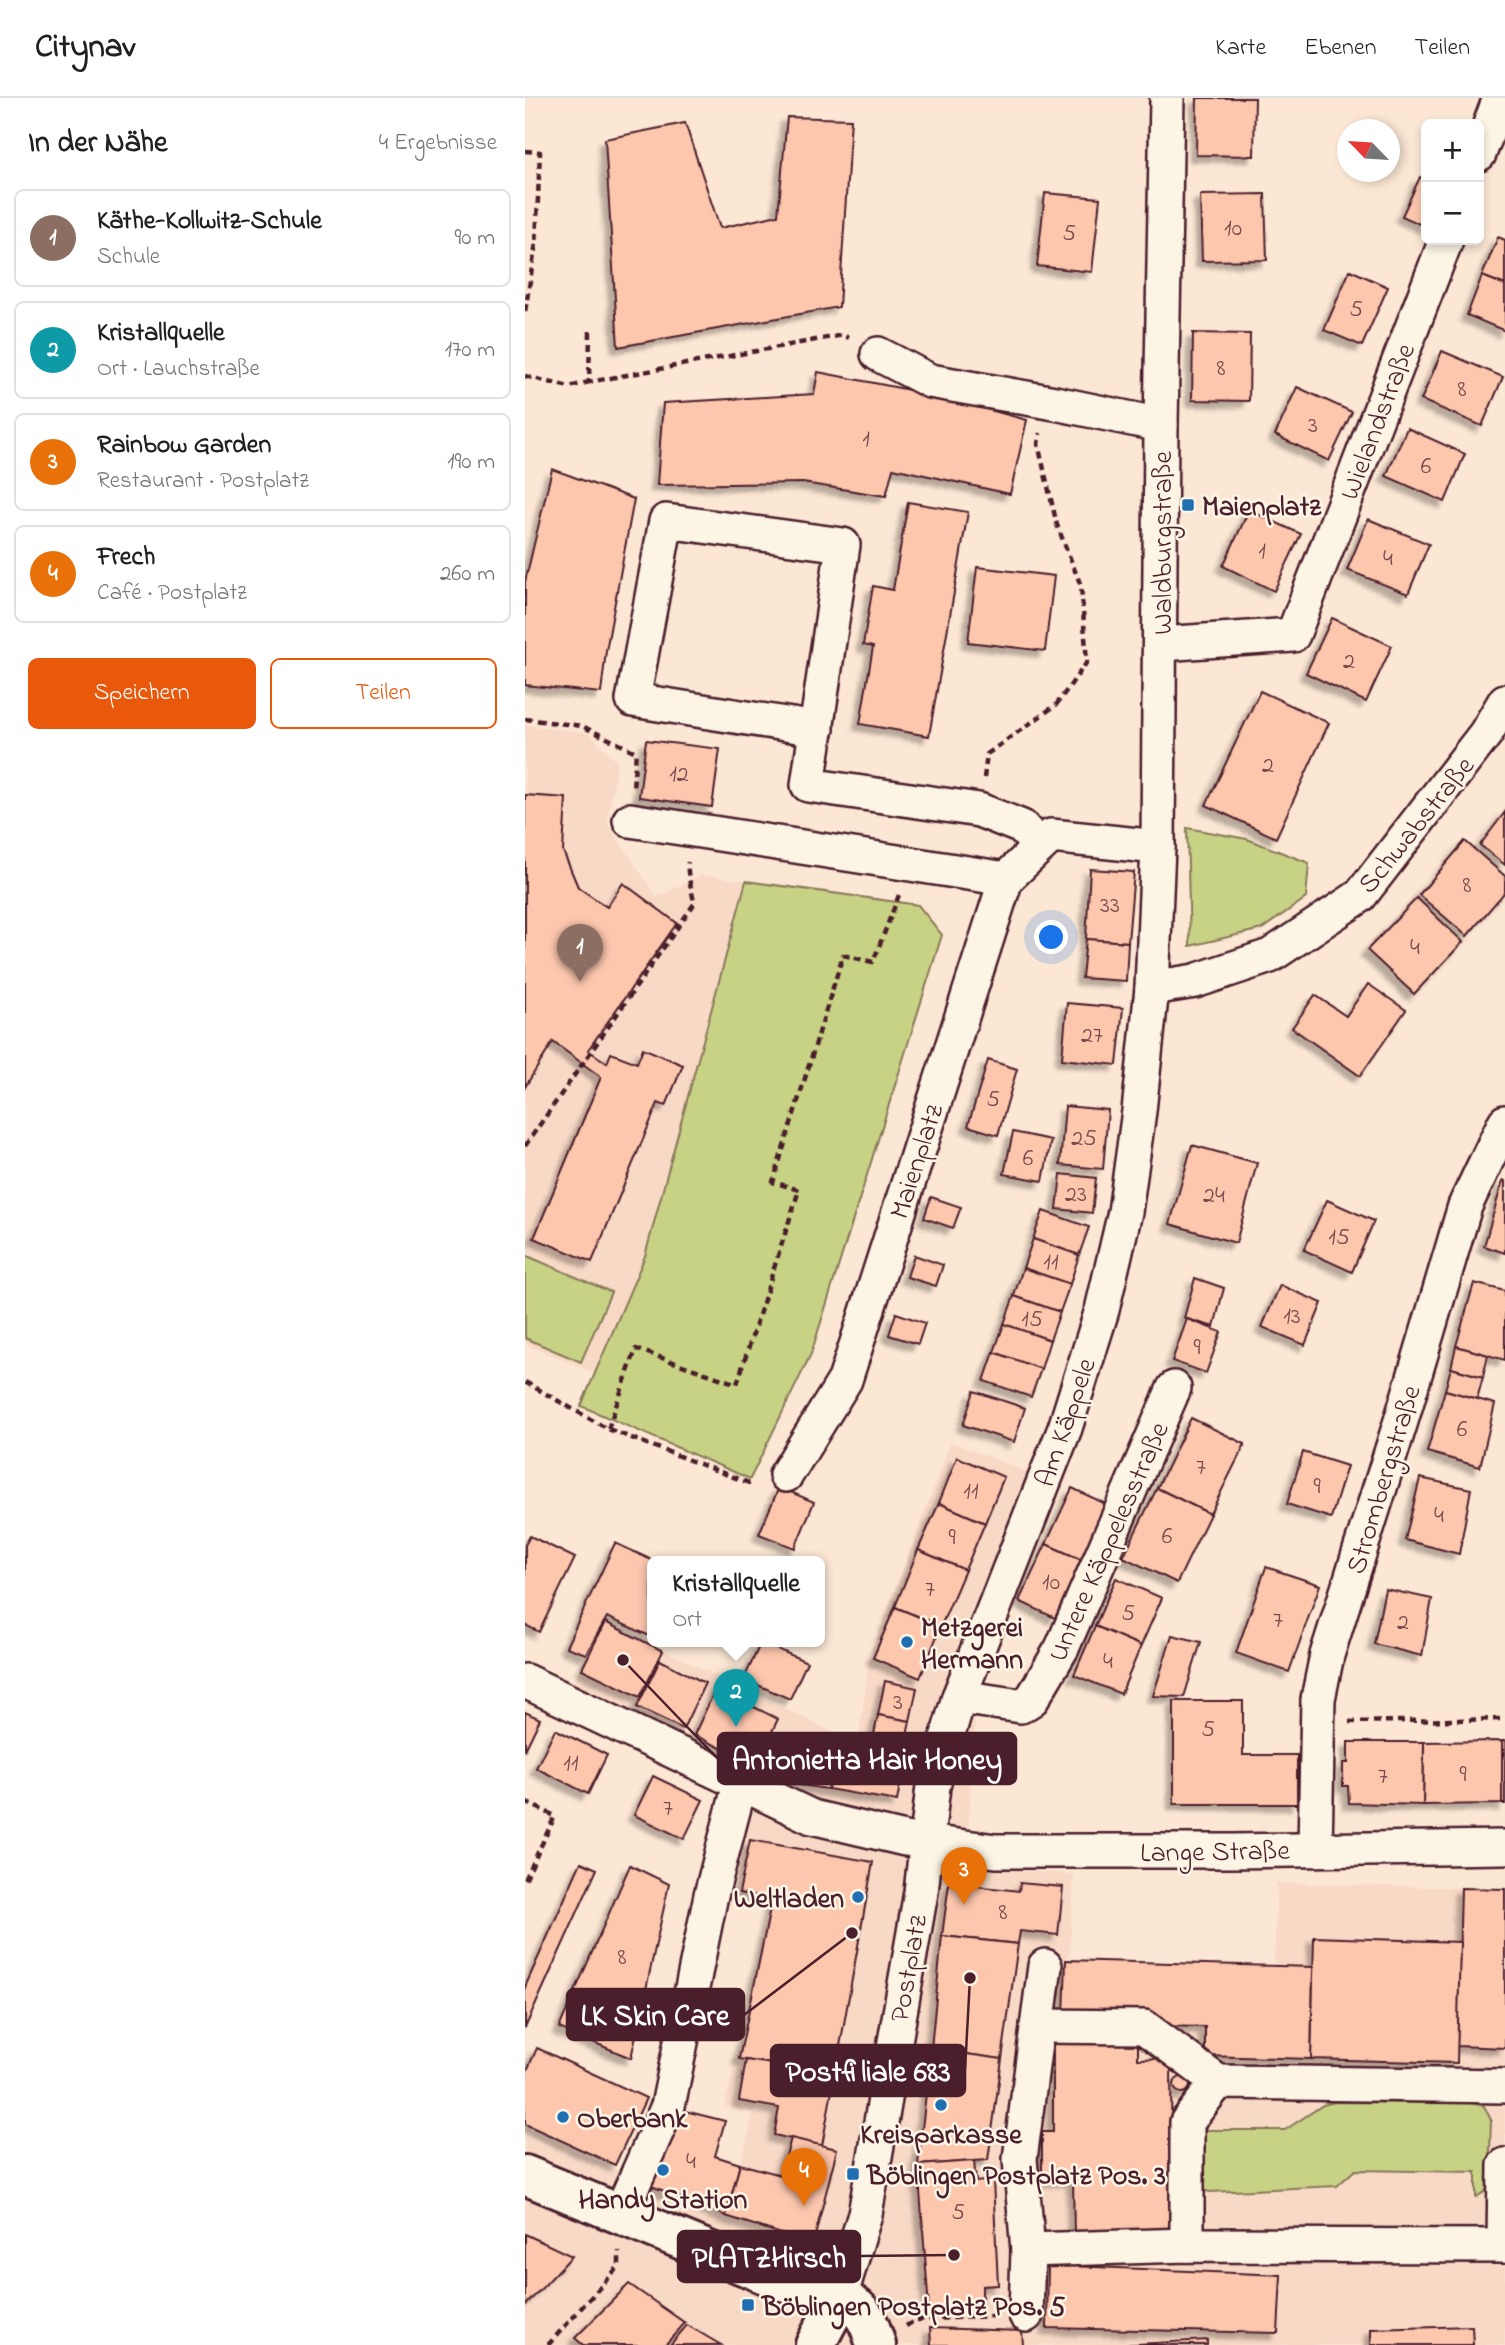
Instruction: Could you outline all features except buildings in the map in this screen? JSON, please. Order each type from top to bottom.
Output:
[{"type":"main road","points":[[525,2175],[783,2281],[840,2298],[863,2314],[869,2322],[876,2345]]},
{"type":"main road","name":"Postplatz","points":[[814,2345],[840,2298]]},
{"type":"street","name":"Waldburgstraße","points":[[1152,988],[1158,847],[1167,98]]},
{"type":"street","points":[[1484,141],[1500,98]]},
{"type":"street","name":"Wielandstraße","points":[[1161,643],[1293,635],[1443,245]]},
{"type":"street","points":[[878,354],[930,381],[1161,425]]},
{"type":"street","points":[[817,729],[633,700],[666,521],[843,545],[817,729],[808,785],[979,810],[1022,827],[1039,846],[1051,836],[1158,847]]},
{"type":"street","name":"Schwabstraße","points":[[1152,988],[1195,981],[1270,956],[1360,896],[1486,733],[1505,701]]},
{"type":"street","points":[[630,820],[1006,879]]},
{"type":"street","name":"Maienplatz","points":[[786,1475],[845,1380],[1006,879],[1039,846]]},
{"type":"street","name":"Am Käppele","points":[[926,1842],[933,1786],[959,1698],[1065,1428],[1102,1310],[1125,1212],[1152,988]]},
{"type":"street","name":"Strombergstraße","points":[[1315,1849],[1318,1699],[1327,1655],[1465,1206],[1505,1122]]},
{"type":"street","name":"Untere Käppelesstraße","points":[[959,1698],[1021,1706],[1032,1699],[1044,1683],[1062,1648],[1174,1388]]},
{"type":"street","name":"Lange Straße","points":[[525,1681],[812,1817],[905,1839],[996,1851],[1220,1852],[1505,1847]]},
{"type":"street","points":[[620,2214],[668,2106],[711,1895],[740,1784]]},
{"type":"street","name":"Postplatz","points":[[840,2298],[865,2214],[921,1892],[926,1842]]},
{"type":"street","points":[[1026,2315],[1028,2250],[1020,2159],[1045,1966]]},
{"type":"street","points":[[1037,2026],[1144,2027],[1218,2082],[1505,2086]]},
{"type":"street","points":[[1187,2245],[1187,2122],[1218,2082]]},
{"type":"street","points":[[1028,2250],[1187,2245],[1504,2246],[1505,2165]]},
{"type":"path","points":[[525,151],[540,152],[536,243],[525,312]]},
{"type":"path","points":[[589,382],[590,331]]},
{"type":"path","points":[[525,376],[569,387],[843,335],[878,354]]},
{"type":"path","points":[[979,810],[987,754],[1056,705],[1087,662],[1081,586],[1057,525],[1038,444],[1045,401]]},
{"type":"path","points":[[525,719],[582,726],[636,752],[630,820]]},
{"type":"path","points":[[525,1146],[694,904],[687,870],[694,830]]},
{"type":"path","points":[[608,1429],[636,1349],[737,1384],[799,1190],[773,1182],[843,955],[873,962],[910,865]]},
{"type":"path","points":[[525,1382],[608,1429],[749,1482],[786,1475]]},
{"type":"path","points":[[1379,1723],[1505,1719]]},
{"type":"path","points":[[525,1802],[555,1816],[525,1880]]},
{"type":"path","points":[[548,2345],[619,2266],[620,2214]]},
{"type":"path","points":[[931,2318],[1026,2315]]},
{"type":"shaded area","points":[[525,725],[589,733],[617,762],[607,823],[657,897],[701,875],[746,881],[645,1256],[595,1373],[525,1344]]},
{"type":"shaded area","points":[[951,1442],[1061,1485],[979,1695],[973,1737],[969,1820],[957,1866],[1074,1874],[1070,1952],[1066,1960],[1274,1966],[1277,1883],[1505,1889],[1505,2345],[525,2345],[525,2127],[644,2183],[726,2215],[754,2113],[725,2106],[769,1902],[732,1895],[751,1789],[567,1694],[605,1622],[647,1642],[647,1647],[657,1647],[858,1744],[870,1655]]},
{"type":"green space","points":[[1187,828],[1247,839],[1309,863],[1306,898],[1262,929],[1190,946]]},
{"type":"green space","points":[[746,881],[918,905],[942,935],[811,1354],[750,1479],[581,1406],[645,1256]]},
{"type":"green space","points":[[525,1255],[611,1292],[581,1362],[525,1338]]},
{"type":"green space","points":[[1335,2102],[1471,2103],[1484,2106],[1491,2120],[1489,2182],[1486,2191],[1476,2197],[1476,2172],[1355,2170],[1337,2186],[1210,2192],[1202,2190],[1200,2130],[1285,2130],[1323,2105]]},
{"type":"place","name":"Maienplatz","points":[[1188,505]]},
{"type":"place","name":"Käthe-Kollwitz-Schule","points":[[580,982]]},
{"type":"place","name":"Metzgerei Hermann","points":[[907,1642]]},
{"type":"place","name":"Antonietta Hair Honey","points":[[623,1660]]},
{"type":"place","name":"Kristallquelle","points":[[736,1727]]},
{"type":"place","name":"Weltladen","points":[[858,1897]]},
{"type":"place","name":"Rainbow Garden","points":[[964,1905]]},
{"type":"place","name":"LK Skin Care","points":[[852,1933]]},
{"type":"place","name":"Postfiliale 683","points":[[970,1978]]},
{"type":"place","name":"Kreisparkasse","points":[[941,2105]]},
{"type":"place","name":"Oberbank","points":[[563,2117]]},
{"type":"place","name":"Handy Station","points":[[663,2170]]},
{"type":"place","name":"Böblingen Postplatz Pos. 3","points":[[853,2174]]},
{"type":"place","name":"Frech","points":[[804,2206]]},
{"type":"place","name":"PLATZHirsch","points":[[954,2255]]},
{"type":"place","name":"Böblingen Postplatz Pos. 5","points":[[748,2305]]}]
